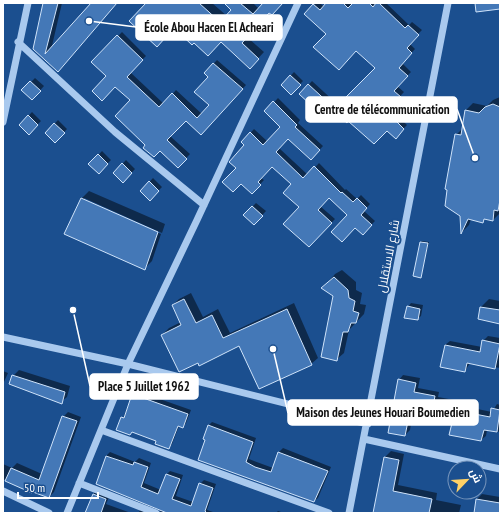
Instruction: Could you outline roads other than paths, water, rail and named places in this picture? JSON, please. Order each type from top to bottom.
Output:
[{"type":"street","points":[[3,122],[18,42],[28,3]]},
{"type":"street","points":[[67,513],[128,364],[298,3]]},
{"type":"street","name":"شارع الاستقلال","points":[[349,513],[368,424],[448,3]]},
{"type":"street","points":[[18,42],[115,132],[204,205]]},
{"type":"street","points":[[3,337],[128,364],[368,424]]},
{"type":"street","points":[[101,430],[329,513]]},
{"type":"street","points":[[364,439],[500,469]]},
{"type":"street","points":[[80,483],[156,513]]},
{"type":"street","points":[[3,491],[49,513]]},
{"type":"place","name":"École Abou Hacen El Acheari","points":[[89,21]]},
{"type":"place","name":"Centre de télécommunication","points":[[475,158]]},
{"type":"place","name":"Place 5 Juillet 1962","points":[[73,310]]},
{"type":"place","name":"Maison des Jeunes Houari Boumedien","points":[[273,349]]}]
